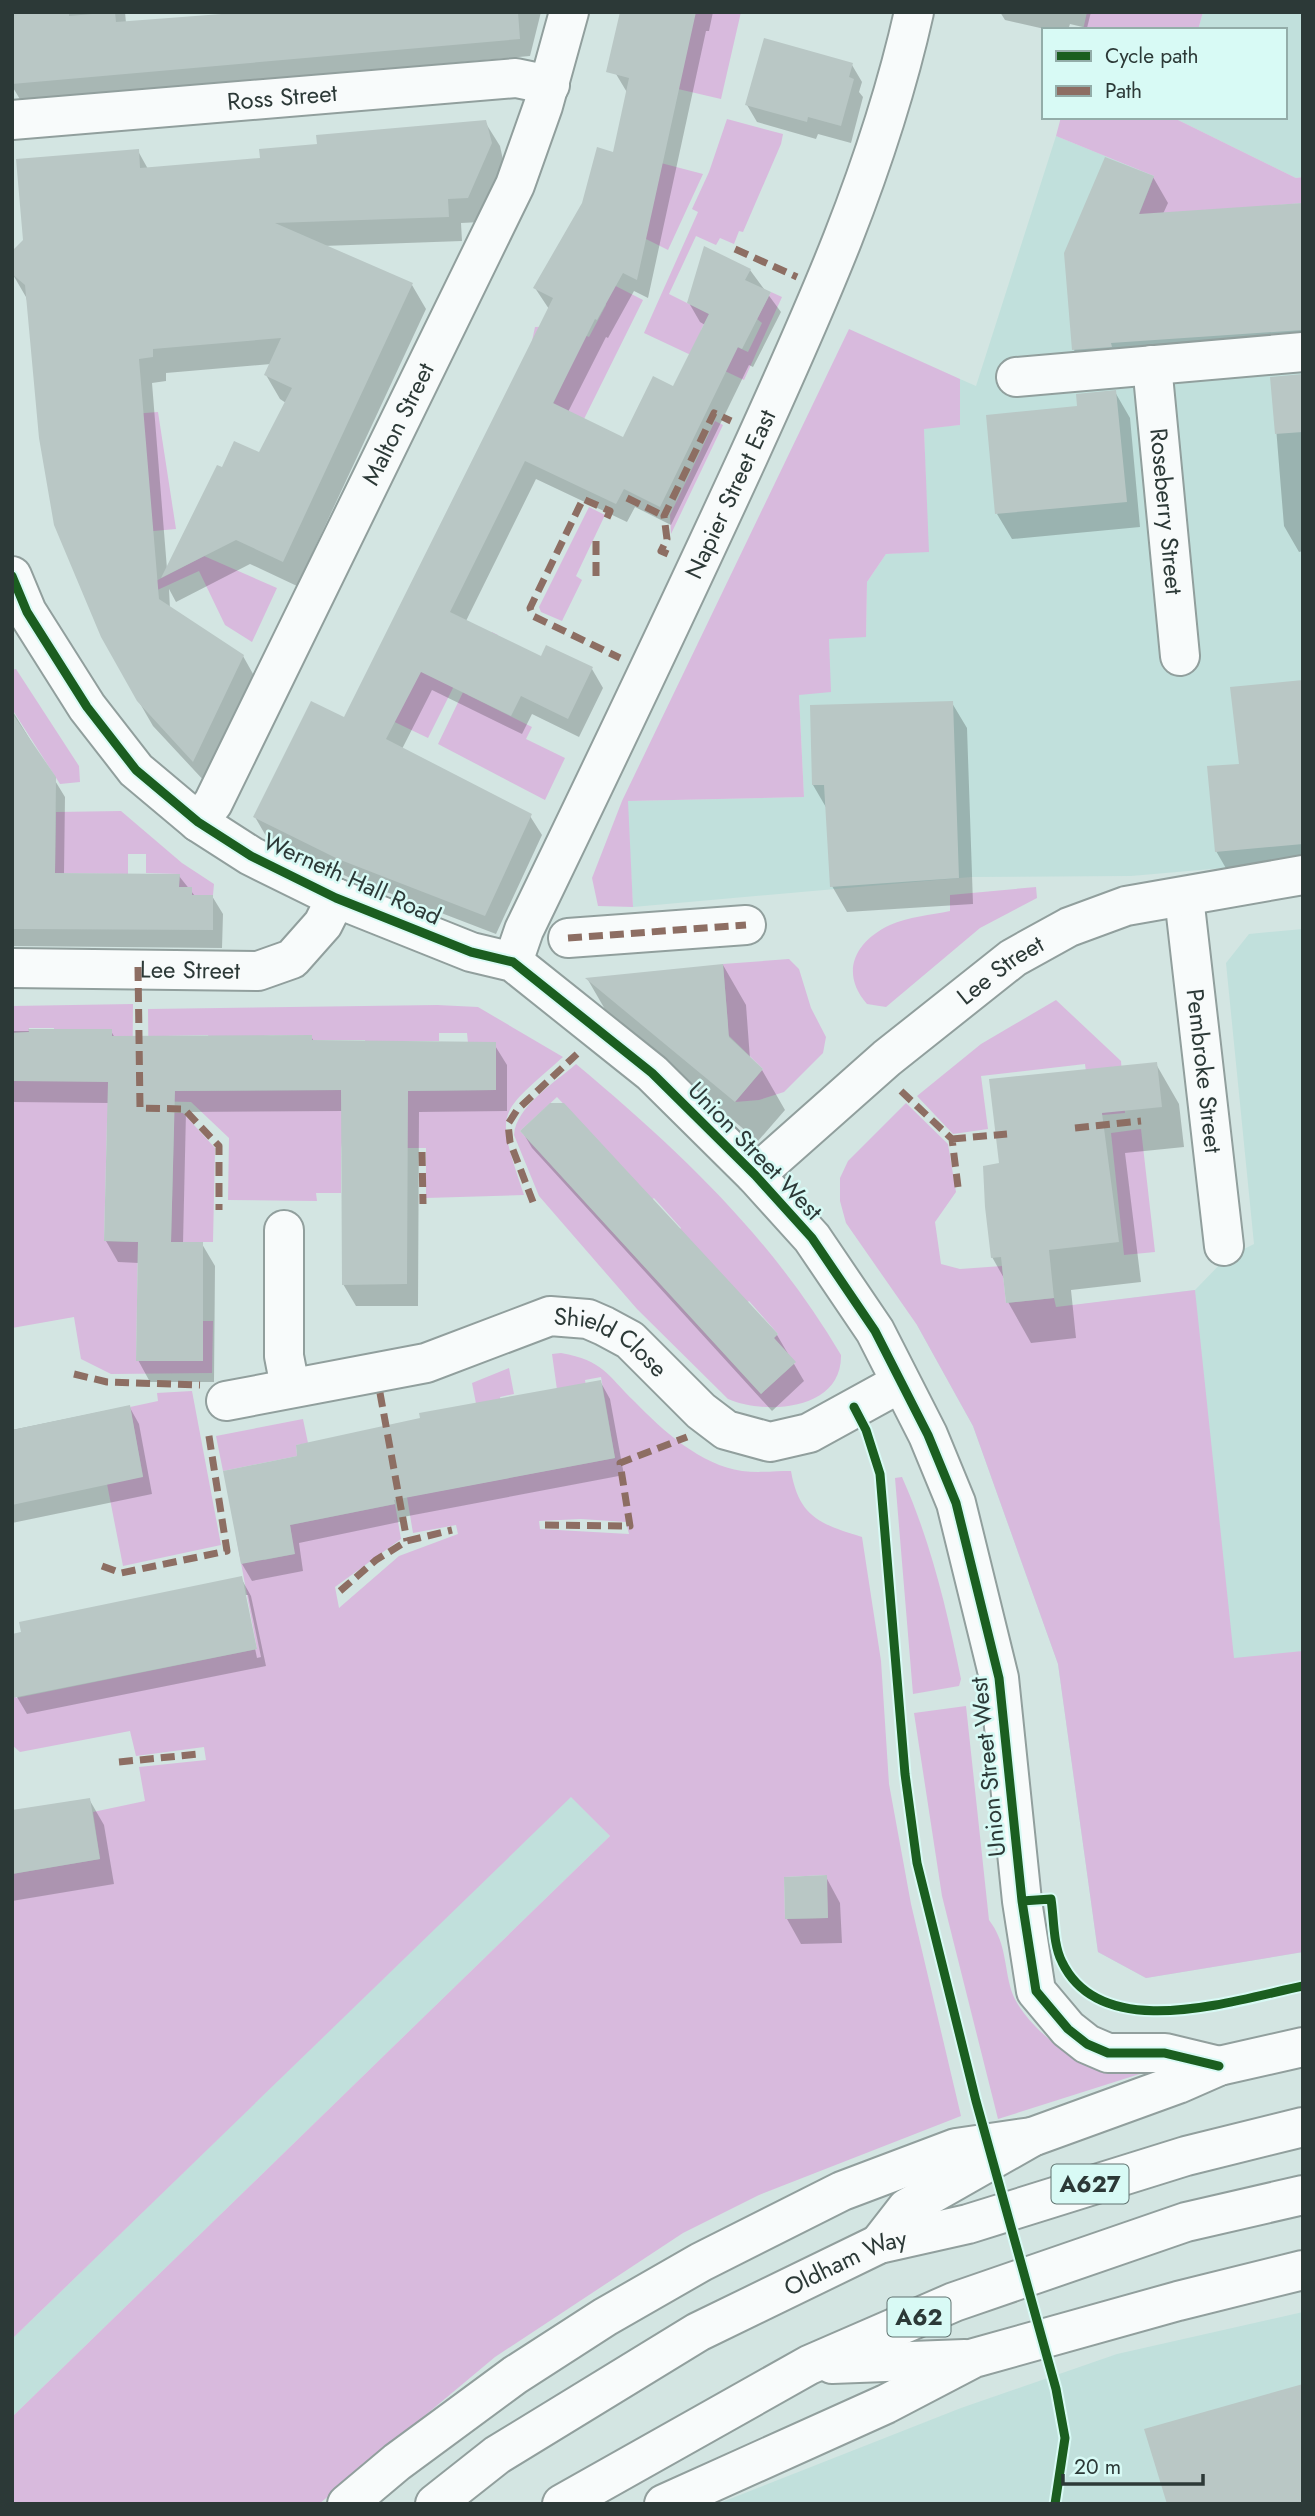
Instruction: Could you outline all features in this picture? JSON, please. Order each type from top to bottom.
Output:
[{"type":"main road","name":"Malton Street","points":[[198,822],[213,803],[521,171],[550,85],[569,12]]},
{"type":"main road","name":"Napier Street East","points":[[513,962],[524,930],[700,562],[824,291],[874,157],[914,12]]},
{"type":"main road","name":"Ross Street","points":[[12,120],[516,78],[550,85]]},
{"type":"main road","points":[[1016,377],[1303,352]]},
{"type":"main road","name":"Roseberry Street","points":[[1152,365],[1180,656]]},
{"type":"main road","name":"Werneth Hall Road","points":[[12,576],[20,616],[80,697],[136,770],[198,822],[251,856],[336,898],[471,952],[513,962]]},
{"type":"main road","name":"Lee Street","points":[[755,1175],[887,1058],[1013,958],[1069,927],[1126,906],[1303,875]]},
{"type":"main road","name":"Pembroke Street","points":[[1184,897],[1224,1246]]},
{"type":"main road","name":"Lee Street","points":[[12,968],[258,971],[292,959],[323,924],[336,898]]},
{"type":"main road","points":[[568,938],[746,925]]},
{"type":"main road","name":"Union Street West","points":[[513,962],[652,1073],[755,1175],[812,1238],[875,1331],[928,1436],[956,1503],[980,1592],[999,1678],[1022,1901],[1036,1991],[1068,2029],[1087,2044],[1108,2053],[1165,2053],[1219,2066]]},
{"type":"main road","points":[[284,1230],[284,1356],[290,1387]]},
{"type":"main road","name":"Shield Close","points":[[226,1401],[426,1363],[550,1316],[587,1319],[630,1340],[701,1411],[726,1430],[770,1442],[809,1433],[900,1383]]},
{"type":"main road","points":[[879,2244],[907,2208],[1031,2137],[1178,2084],[1219,2066],[1303,2047]]},
{"type":"main road","name":"Oldham Way","points":[[435,2504],[497,2455],[698,2332],[879,2244],[968,2224],[1186,2156],[1303,2127]]},
{"type":"main road","points":[[346,2504],[515,2375],[605,2317],[701,2262],[842,2191],[956,2148],[1031,2137]]},
{"type":"main road","name":"A62","points":[[562,2504],[809,2365],[954,2302],[1160,2231],[1303,2195]]},
{"type":"main road","name":"A62","points":[[664,2504],[886,2404],[974,2358],[1178,2301],[1303,2270]]},
{"type":"main road","points":[[809,2365],[974,2358]]},
{"type":"shaded area","points":[[695,12],[741,12],[721,99],[678,89]]},
{"type":"shaded area","points":[[1087,12],[1203,12],[1199,28],[1083,28]]},
{"type":"shaded area","points":[[1203,12],[1303,12],[1303,177],[1296,178],[1176,119],[1287,119],[1287,28],[1199,28]]},
{"type":"shaded area","points":[[727,119],[783,134],[781,144],[743,232],[739,231],[734,244],[720,238],[716,245],[696,236],[669,294],[709,314],[701,330],[748,352],[762,323],[757,319],[771,292],[782,297],[744,380],[644,333],[698,212],[692,209],[709,172]]},
{"type":"shaded area","points":[[1060,119],[1176,119],[1296,178],[1303,177],[1303,203],[1138,217],[1154,176],[1056,136]]},
{"type":"shaded area","points":[[1056,136],[1154,176],[1138,217],[1303,203],[1303,861],[1131,876],[971,877],[633,907],[627,801],[804,797],[799,695],[829,639],[866,636],[867,582],[886,554],[928,551],[924,428],[960,425],[960,379],[976,386]]},
{"type":"shaded area","points":[[661,163],[703,174],[668,250],[636,234]]},
{"type":"shaded area","points":[[604,280],[643,300],[584,419],[553,404],[573,361],[532,341],[535,327],[565,326],[589,337],[606,305]]},
{"type":"shaded area","points":[[849,329],[960,379],[960,425],[924,429],[929,552],[886,554],[867,582],[866,637],[829,639],[831,692],[799,695],[804,797],[628,801],[633,907],[598,906],[592,878],[622,801]]},
{"type":"shaded area","points":[[158,412],[176,529],[131,533],[105,416]]},
{"type":"shaded area","points":[[715,421],[723,425],[671,534],[670,515]]},
{"type":"shaded area","points":[[589,507],[605,515],[576,576],[582,580],[562,621],[541,612],[539,607]]},
{"type":"shaded area","points":[[204,556],[277,588],[252,642],[225,625],[199,571],[153,592],[150,584]]},
{"type":"shaded area","points":[[492,632],[498,635],[468,695],[532,727],[526,739],[565,758],[545,800],[438,744]]},
{"type":"shaded area","points":[[425,663],[458,678],[428,738],[357,704]]},
{"type":"shaded area","points":[[16,669],[79,766],[80,782],[60,784],[12,709],[12,670]]},
{"type":"shaded area","points":[[121,811],[182,863],[214,884],[213,895],[192,895],[192,887],[179,887],[179,874],[146,873],[146,854],[128,854],[128,874],[55,873],[56,812]]},
{"type":"shaded area","points":[[1036,887],[1037,898],[980,928],[886,1007],[867,1004],[859,992],[854,981],[855,959],[867,940],[878,932],[904,920],[950,911],[950,895]]},
{"type":"shaded area","points":[[1303,929],[1303,1952],[1146,1978],[1098,1952],[1058,1664],[973,1426],[917,1325],[1195,1290],[1226,1258],[1254,1244],[1226,963],[1249,934]]},
{"type":"shaded area","points":[[789,959],[799,969],[811,1008],[826,1037],[823,1053],[784,1092],[759,1100],[735,1102],[763,1069],[721,1028],[728,1025],[723,964]]},
{"type":"shaded area","points":[[1056,1000],[1121,1061],[1125,1113],[1092,1116],[1085,1064],[981,1076],[988,1129],[953,1134],[917,1096],[981,1044]]},
{"type":"shaded area","points":[[133,1004],[132,1112],[183,1113],[215,1148],[213,1242],[171,1242],[174,1123],[107,1121],[104,1241],[138,1242],[136,1361],[202,1361],[203,1321],[213,1321],[212,1373],[111,1374],[81,1359],[74,1317],[12,1328],[12,1081],[111,1029],[54,1034],[54,1028],[29,1028],[29,1032],[12,1033],[12,1006]]},
{"type":"shaded area","points":[[437,1005],[478,1007],[563,1057],[525,1092],[508,1116],[508,1145],[524,1195],[426,1198],[426,1148],[399,1148],[399,1091],[496,1090],[468,1043],[467,1033],[439,1033],[439,1041],[383,1041],[366,1049],[365,1040],[312,1040],[311,1035],[272,1035],[209,1042],[208,1035],[165,1036],[165,1091],[350,1090],[341,1149],[341,1193],[316,1193],[317,1201],[228,1200],[229,1138],[191,1102],[149,1101],[148,1009]]},
{"type":"shaded area","points":[[576,1064],[652,1130],[722,1198],[785,1272],[814,1312],[841,1355],[838,1374],[829,1388],[816,1398],[781,1407],[762,1407],[728,1399],[637,1309],[539,1196],[514,1135],[516,1124],[529,1105]],"holes":[[[557,1097],[630,1175],[647,1203],[654,1198],[681,1228],[677,1233],[743,1306],[749,1301],[778,1334],[774,1338],[795,1363],[761,1394],[520,1131]]]},
{"type":"shaded area","points":[[906,1103],[948,1144],[956,1192],[935,1222],[941,1264],[960,1269],[1002,1266],[1006,1303],[1054,1298],[1056,1307],[1195,1290],[1234,1658],[1303,1651],[1303,1952],[1146,1978],[1098,1952],[1058,1664],[973,1426],[917,1325],[846,1223],[840,1201],[840,1178],[848,1161]]},
{"type":"shaded area","points":[[1141,1129],[1155,1252],[1124,1255],[1111,1133]]},
{"type":"shaded area","points":[[552,1354],[575,1356],[596,1365],[670,1435],[712,1462],[742,1471],[791,1471],[795,1487],[806,1509],[823,1523],[862,1537],[881,1661],[889,1784],[911,1904],[961,2116],[759,2195],[683,2233],[495,2357],[319,2504],[12,2504],[12,2417],[610,1836],[571,1797],[12,2339],[12,1874],[100,1859],[93,1812],[145,1801],[139,1767],[206,1760],[204,1747],[136,1756],[130,1731],[20,1752],[12,1745],[12,1681],[16,1698],[257,1649],[236,1536],[259,1532],[264,1560],[294,1554],[290,1525],[395,1504],[401,1539],[335,1587],[339,1608],[399,1556],[458,1534],[456,1525],[413,1533],[407,1497],[615,1458],[601,1377],[585,1380],[588,1398],[559,1404]],"holes":[[[581,1519],[626,1522],[629,1534],[540,1529],[539,1521]],[[826,1875],[828,1918],[785,1919],[784,1877]]]},
{"type":"shaded area","points":[[509,1368],[514,1394],[500,1397],[502,1414],[479,1419],[472,1383]]},
{"type":"shaded area","points":[[192,1391],[221,1545],[123,1566],[107,1484],[143,1476],[130,1407],[158,1401],[157,1393]]},
{"type":"shaded area","points":[[303,1419],[308,1443],[296,1445],[297,1456],[223,1471],[216,1436]]},
{"type":"shaded area","points":[[902,1477],[937,1576],[961,1679],[959,1686],[913,1694],[895,1478]]},
{"type":"shaded area","points":[[966,1706],[989,1920],[1001,1944],[1014,1997],[1035,2026],[1072,2055],[1099,2065],[1146,2072],[998,2119],[942,1896],[914,1713]]},
{"type":"shaded area","points":[[571,1796],[610,1836],[12,2417],[12,2339]]},
{"type":"shaded area","points":[[1303,2312],[1303,2504],[717,2504],[961,2408],[1117,2354]]},
{"type":"building","points":[[12,12],[69,12],[69,16],[115,12],[116,22],[248,12],[518,12],[520,39],[12,84]]},
{"type":"building","points":[[620,12],[696,12],[637,280],[623,273],[597,320],[595,319],[553,403],[623,437],[653,376],[673,386],[709,314],[687,303],[704,246],[751,269],[745,280],[771,292],[742,349],[738,347],[660,507],[624,489],[616,504],[525,461],[450,612],[541,656],[546,645],[593,667],[568,719],[521,696],[511,716],[421,672],[386,739],[532,814],[485,916],[338,859],[253,817],[311,701],[344,717],[553,298],[533,288],[582,203],[597,147],[613,152],[629,78],[606,72]]},
{"type":"building","points":[[764,38],[853,63],[849,77],[854,79],[841,126],[808,117],[807,122],[745,105]]},
{"type":"building","points":[[486,120],[492,143],[468,198],[448,199],[449,217],[275,223],[413,283],[283,562],[236,540],[161,578],[217,465],[222,467],[234,441],[259,452],[292,388],[264,375],[281,338],[153,349],[153,357],[139,359],[159,599],[244,655],[193,762],[137,701],[101,637],[54,525],[39,438],[25,285],[12,274],[12,251],[23,240],[16,159],[139,149],[140,168],[260,158],[259,149],[317,144],[316,135]]},
{"type":"building","points":[[1105,157],[1154,176],[1139,214],[1303,203],[1303,330],[1111,343],[1112,347],[1072,350],[1064,253]]},
{"type":"building","points":[[1303,374],[1303,432],[1275,434],[1270,377]]},
{"type":"building","points":[[1116,390],[1127,502],[995,514],[986,415],[1077,406],[1076,394]]},
{"type":"building","points":[[1303,680],[1303,844],[1215,852],[1207,766],[1239,764],[1230,687]]},
{"type":"building","points":[[953,701],[959,878],[830,887],[824,785],[812,785],[810,705]]},
{"type":"building","points":[[12,713],[56,777],[55,873],[180,874],[179,887],[192,887],[192,895],[213,895],[213,930],[12,929]]},
{"type":"building","points":[[723,964],[729,1037],[763,1069],[735,1102],[585,978]]},
{"type":"building","points":[[28,1029],[112,1029],[112,1036],[312,1035],[312,1040],[496,1042],[496,1090],[408,1091],[407,1284],[342,1285],[341,1090],[175,1091],[171,1242],[203,1242],[203,1361],[136,1361],[138,1242],[104,1241],[108,1082],[12,1081],[12,1033],[29,1032]]},
{"type":"building","points":[[1157,1062],[1162,1107],[1102,1113],[1119,1242],[1049,1250],[1054,1298],[1006,1303],[1001,1257],[991,1258],[985,1207],[983,1166],[999,1163],[989,1079]]},
{"type":"building","points":[[550,1103],[564,1103],[778,1334],[774,1338],[796,1362],[761,1394],[520,1131]]},
{"type":"building","points":[[601,1380],[615,1458],[394,1500],[395,1504],[290,1525],[295,1554],[241,1564],[223,1471],[297,1456],[296,1445],[420,1418],[419,1413]]},
{"type":"building","points":[[130,1405],[143,1477],[12,1505],[12,1430]]},
{"type":"building","points":[[242,1576],[257,1649],[12,1698],[12,1634],[21,1632],[19,1622]]},
{"type":"building","points":[[90,1798],[100,1859],[12,1874],[12,1810]]},
{"type":"building","points":[[827,1875],[828,1918],[785,1919],[784,1877]]},
{"type":"building","points":[[1303,2384],[1303,2504],[1167,2504],[1144,2429]]},
{"type":"marked path","points":[[735,249],[797,277]]},
{"type":"marked path","points":[[668,554],[661,551],[667,539],[664,516],[714,413],[731,421]]},
{"type":"marked path","points":[[627,498],[664,516]]},
{"type":"marked path","points":[[607,518],[610,511],[583,499],[530,608],[533,616],[620,658]]},
{"type":"marked path","points":[[596,540],[596,576]]},
{"type":"marked path","points":[[568,938],[746,925]]},
{"type":"marked path","points":[[138,967],[140,1108],[184,1109],[219,1146],[219,1210]]},
{"type":"marked path","points":[[533,1202],[510,1142],[508,1124],[517,1110],[577,1054]]},
{"type":"marked path","points":[[901,1091],[952,1139],[958,1187]]},
{"type":"marked path","points":[[1075,1128],[1141,1121]]},
{"type":"marked path","points":[[952,1139],[1007,1134]]},
{"type":"marked path","points":[[422,1152],[423,1204]]},
{"type":"marked path","points":[[74,1374],[107,1382],[200,1385]]},
{"type":"marked path","points":[[380,1393],[407,1541]]},
{"type":"marked path","points":[[102,1566],[121,1573],[227,1551],[208,1430]]},
{"type":"marked path","points":[[545,1525],[630,1526],[620,1463],[687,1437]]},
{"type":"marked path","points":[[340,1591],[376,1560],[407,1541],[452,1530]]},
{"type":"marked path","points":[[119,1762],[199,1754]]},
{"type":"cycle path","points":[[12,576],[27,612],[87,707],[136,770],[198,822],[251,856],[336,898],[471,952],[513,962],[652,1073],[755,1175],[812,1238],[875,1331],[928,1435],[956,1503],[999,1678],[1022,1901],[1036,1991],[1068,2029],[1087,2044],[1108,2053],[1165,2053],[1219,2066]]},
{"type":"cycle path","points":[[854,1407],[866,1430],[880,1474],[905,1774],[917,1863],[976,2101],[1056,2389],[1065,2438],[1055,2504]]},
{"type":"cycle path","points":[[1022,1901],[1051,1899],[1055,1940],[1062,1962],[1081,1987],[1107,2003],[1138,2010],[1172,2010],[1242,2000],[1303,1986]]}]
